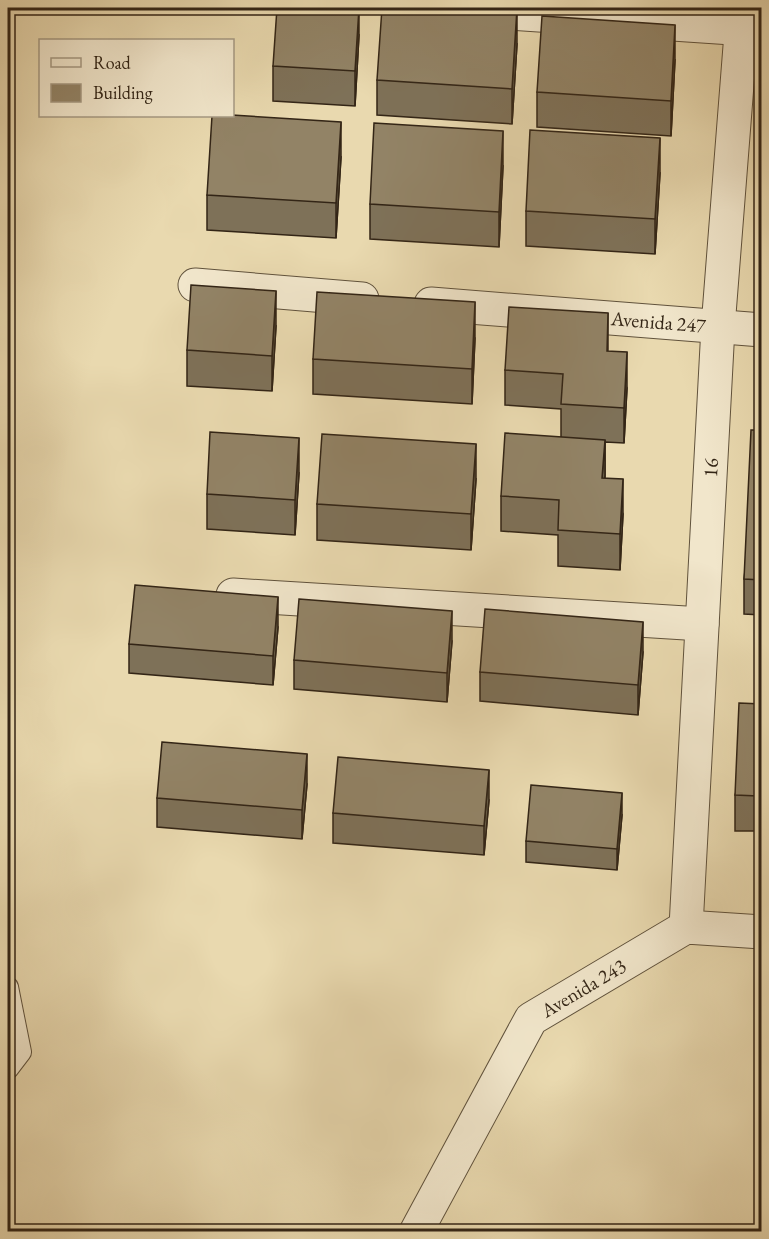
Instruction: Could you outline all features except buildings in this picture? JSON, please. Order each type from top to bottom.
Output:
[{"type":"street","points":[[436,8],[749,22]]},
{"type":"street","name":"16","points":[[686,927],[718,327],[749,22]]},
{"type":"street","name":"Avenida 247","points":[[195,285],[762,330]]},
{"type":"street","points":[[198,593],[702,624]]},
{"type":"street","points":[[686,927],[762,932]]},
{"type":"street","name":"Avenida 243","points":[[416,1232],[531,1019],[686,927]]},
{"type":"lane","points":[[8,987],[21,1052],[8,1069]]}]
